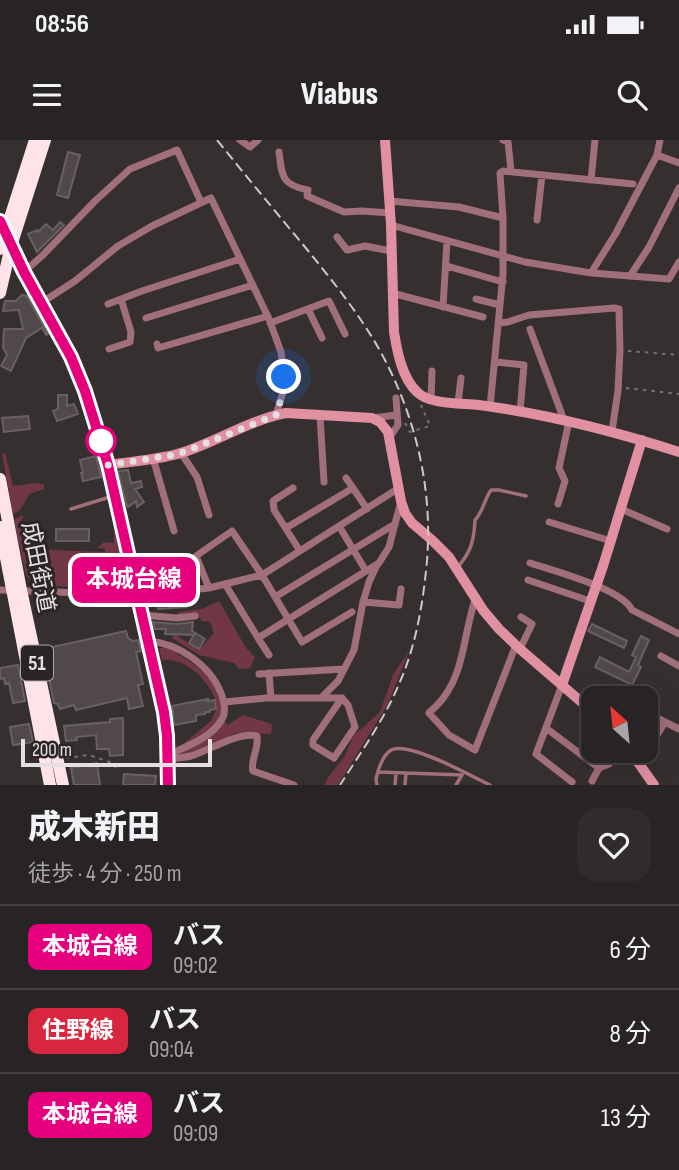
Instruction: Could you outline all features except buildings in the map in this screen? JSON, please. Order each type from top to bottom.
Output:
[{"type":"highway","points":[[35,140],[2,226],[6,247],[24,272],[80,377],[108,465],[164,712],[168,785]]},
{"type":"highway","points":[[0,293],[6,247],[45,140]]},
{"type":"highway","name":"成田街道","points":[[0,479],[11,590],[63,785]]},
{"type":"highway","name":"成田街道","points":[[0,527],[50,785]]},
{"type":"street","points":[[240,140],[250,147],[258,140]]},
{"type":"street","points":[[385,140],[394,332],[404,371],[426,403]]},
{"type":"street","points":[[503,140],[508,142],[511,172]]},
{"type":"street","points":[[591,180],[595,140]]},
{"type":"street","points":[[592,273],[657,155],[660,140]]},
{"type":"street","points":[[24,272],[130,169],[177,150],[201,202]]},
{"type":"street","points":[[279,152],[281,170],[286,180],[292,187],[308,190],[307,196],[344,212],[390,213]]},
{"type":"street","points":[[657,155],[679,163]]},
{"type":"street","points":[[490,407],[504,257],[499,175],[503,170],[633,184]]},
{"type":"street","points":[[537,220],[542,175]]},
{"type":"street","points":[[630,276],[649,247],[679,188]]},
{"type":"street","points":[[41,303],[75,281],[118,246],[152,226],[211,198],[269,320],[281,352],[283,392],[276,415]]},
{"type":"street","points":[[389,201],[459,206],[503,218]]},
{"type":"street","points":[[391,225],[504,257],[592,273],[669,279],[679,262]]},
{"type":"street","points":[[337,237],[346,250],[365,246],[391,251]]},
{"type":"street","points":[[443,307],[447,241]]},
{"type":"street","points":[[108,304],[240,259]]},
{"type":"street","points":[[447,266],[503,282]]},
{"type":"street","points":[[146,318],[253,285]]},
{"type":"street","points":[[392,293],[483,317]]},
{"type":"street","points":[[109,349],[130,342],[131,332],[121,299]]},
{"type":"street","points":[[476,299],[500,305]]},
{"type":"street","points":[[157,344],[158,348],[269,320],[329,301],[345,334]]},
{"type":"street","points":[[308,309],[322,338]]},
{"type":"street","points":[[499,323],[529,315],[619,309],[618,387],[612,431]]},
{"type":"street","points":[[530,329],[567,421],[559,468],[565,481],[558,504]]},
{"type":"street","points":[[495,362],[524,365],[520,412]]},
{"type":"street","points":[[426,403],[432,371]]},
{"type":"street","points":[[458,403],[461,378]]},
{"type":"street","points":[[389,438],[398,425],[397,398]]},
{"type":"street","points":[[426,403],[490,407],[567,421],[612,431],[679,452]]},
{"type":"street","points":[[108,465],[181,453],[286,413],[372,418],[397,415]]},
{"type":"street","points":[[320,415],[324,482]]},
{"type":"street","points":[[372,418],[380,422],[388,432],[401,501],[412,523],[432,540],[457,568],[483,610],[499,629],[581,701]]},
{"type":"street","points":[[572,782],[536,754],[611,541],[642,440]]},
{"type":"street","points":[[181,453],[197,477],[209,515]]},
{"type":"street","points":[[153,458],[174,531]]},
{"type":"street","points":[[346,478],[367,509]]},
{"type":"street","points":[[293,488],[273,501],[274,510],[300,551]]},
{"type":"street","points":[[286,528],[353,488]]},
{"type":"street","points":[[11,590],[137,595],[209,588],[262,575],[399,488]]},
{"type":"street","points":[[322,697],[338,681],[354,650],[369,582],[389,547],[401,501]]},
{"type":"street","points":[[621,509],[667,529]]},
{"type":"street","points":[[549,523],[611,541]]},
{"type":"street","points":[[275,597],[395,524]]},
{"type":"street","points":[[339,526],[366,570]]},
{"type":"street","points":[[209,588],[196,556],[232,531],[302,642],[352,612]]},
{"type":"street","points":[[258,638],[379,563]]},
{"type":"street","points":[[530,563],[596,585],[628,602],[632,610],[679,634]]},
{"type":"street","points":[[528,580],[590,601]]},
{"type":"street","points":[[225,584],[269,655]]},
{"type":"street","points":[[363,602],[399,605],[401,589]]},
{"type":"street","points":[[476,597],[453,683],[444,698],[429,713],[449,735],[475,750],[518,647],[532,624],[521,617]]},
{"type":"street","points":[[142,615],[177,618],[195,616]]},
{"type":"street","points":[[148,641],[169,645],[191,657],[218,685],[224,702],[223,719],[215,728],[196,743],[168,757]]},
{"type":"street","points":[[661,656],[679,666]]},
{"type":"street","points":[[259,674],[344,669]]},
{"type":"street","points":[[269,673],[271,698]]},
{"type":"street","points":[[224,702],[271,698],[342,698],[348,705],[355,727],[334,758],[313,745],[313,740],[342,698]]},
{"type":"street","points":[[658,718],[679,729]]},
{"type":"street","points":[[658,733],[665,722]]},
{"type":"street","points":[[546,727],[599,768]]},
{"type":"street","points":[[168,757],[189,757],[252,734],[257,736],[258,741],[253,771],[293,785]]},
{"type":"street","points":[[592,781],[599,768],[610,763]]},
{"type":"street","points":[[640,763],[654,785]]},
{"type":"lane","points":[[457,568],[474,541],[475,520],[480,516],[491,490],[526,496]]},
{"type":"lane","points":[[71,509],[115,496]]},
{"type":"lane","points":[[377,785],[378,772],[386,755],[390,751],[403,748],[439,760],[490,785]]},
{"type":"lane","points":[[378,772],[463,774]]},
{"type":"lane","points":[[395,785],[396,773]]},
{"type":"lane","points":[[405,785],[406,773]]},
{"type":"lane","points":[[456,785],[463,774]]},
{"type":"path","points":[[620,350],[679,355]]},
{"type":"path","points":[[618,387],[679,394]]},
{"type":"path","points":[[405,422],[410,432],[430,426],[426,403]]},
{"type":"path","points":[[63,758],[89,755],[115,764],[116,772]]},
{"type":"shaded area","points":[[2,453],[5,453],[13,486],[38,483],[44,485],[44,489],[29,494],[21,508],[13,514]]},
{"type":"shaded area","points":[[22,515],[21,531],[27,543],[22,549],[105,552],[105,549],[97,548],[104,542],[114,543],[114,532],[117,533],[126,587],[122,590],[35,585],[26,575],[14,520]]},
{"type":"shaded area","points":[[219,601],[246,648],[255,657],[250,668],[239,669],[234,663],[199,655],[172,638],[174,634],[199,650],[214,633],[210,622],[202,621],[196,614],[177,615],[179,612],[202,609]]},
{"type":"shaded area","points":[[159,648],[167,648],[204,672],[212,681],[223,707],[220,717],[228,725],[243,715],[272,724],[271,734],[235,733],[198,751],[177,754],[178,748],[211,721],[217,708],[212,692],[203,679],[184,664],[162,660]]},
{"type":"shaded area","points":[[409,651],[388,704],[338,785],[325,785],[344,757],[354,735],[380,712],[393,675]]},
{"type":"railway","points":[[217,140],[328,275],[370,333],[408,413],[421,464],[426,491],[428,544],[414,642],[393,697],[372,736],[340,785]]},
{"type":"bus line","name":"本城台線","points":[[0,221],[80,377],[108,465],[164,712],[168,785]]},
{"type":"route","points":[[101,441],[108,465],[184,452],[276,415],[283,392],[284,377]]}]
